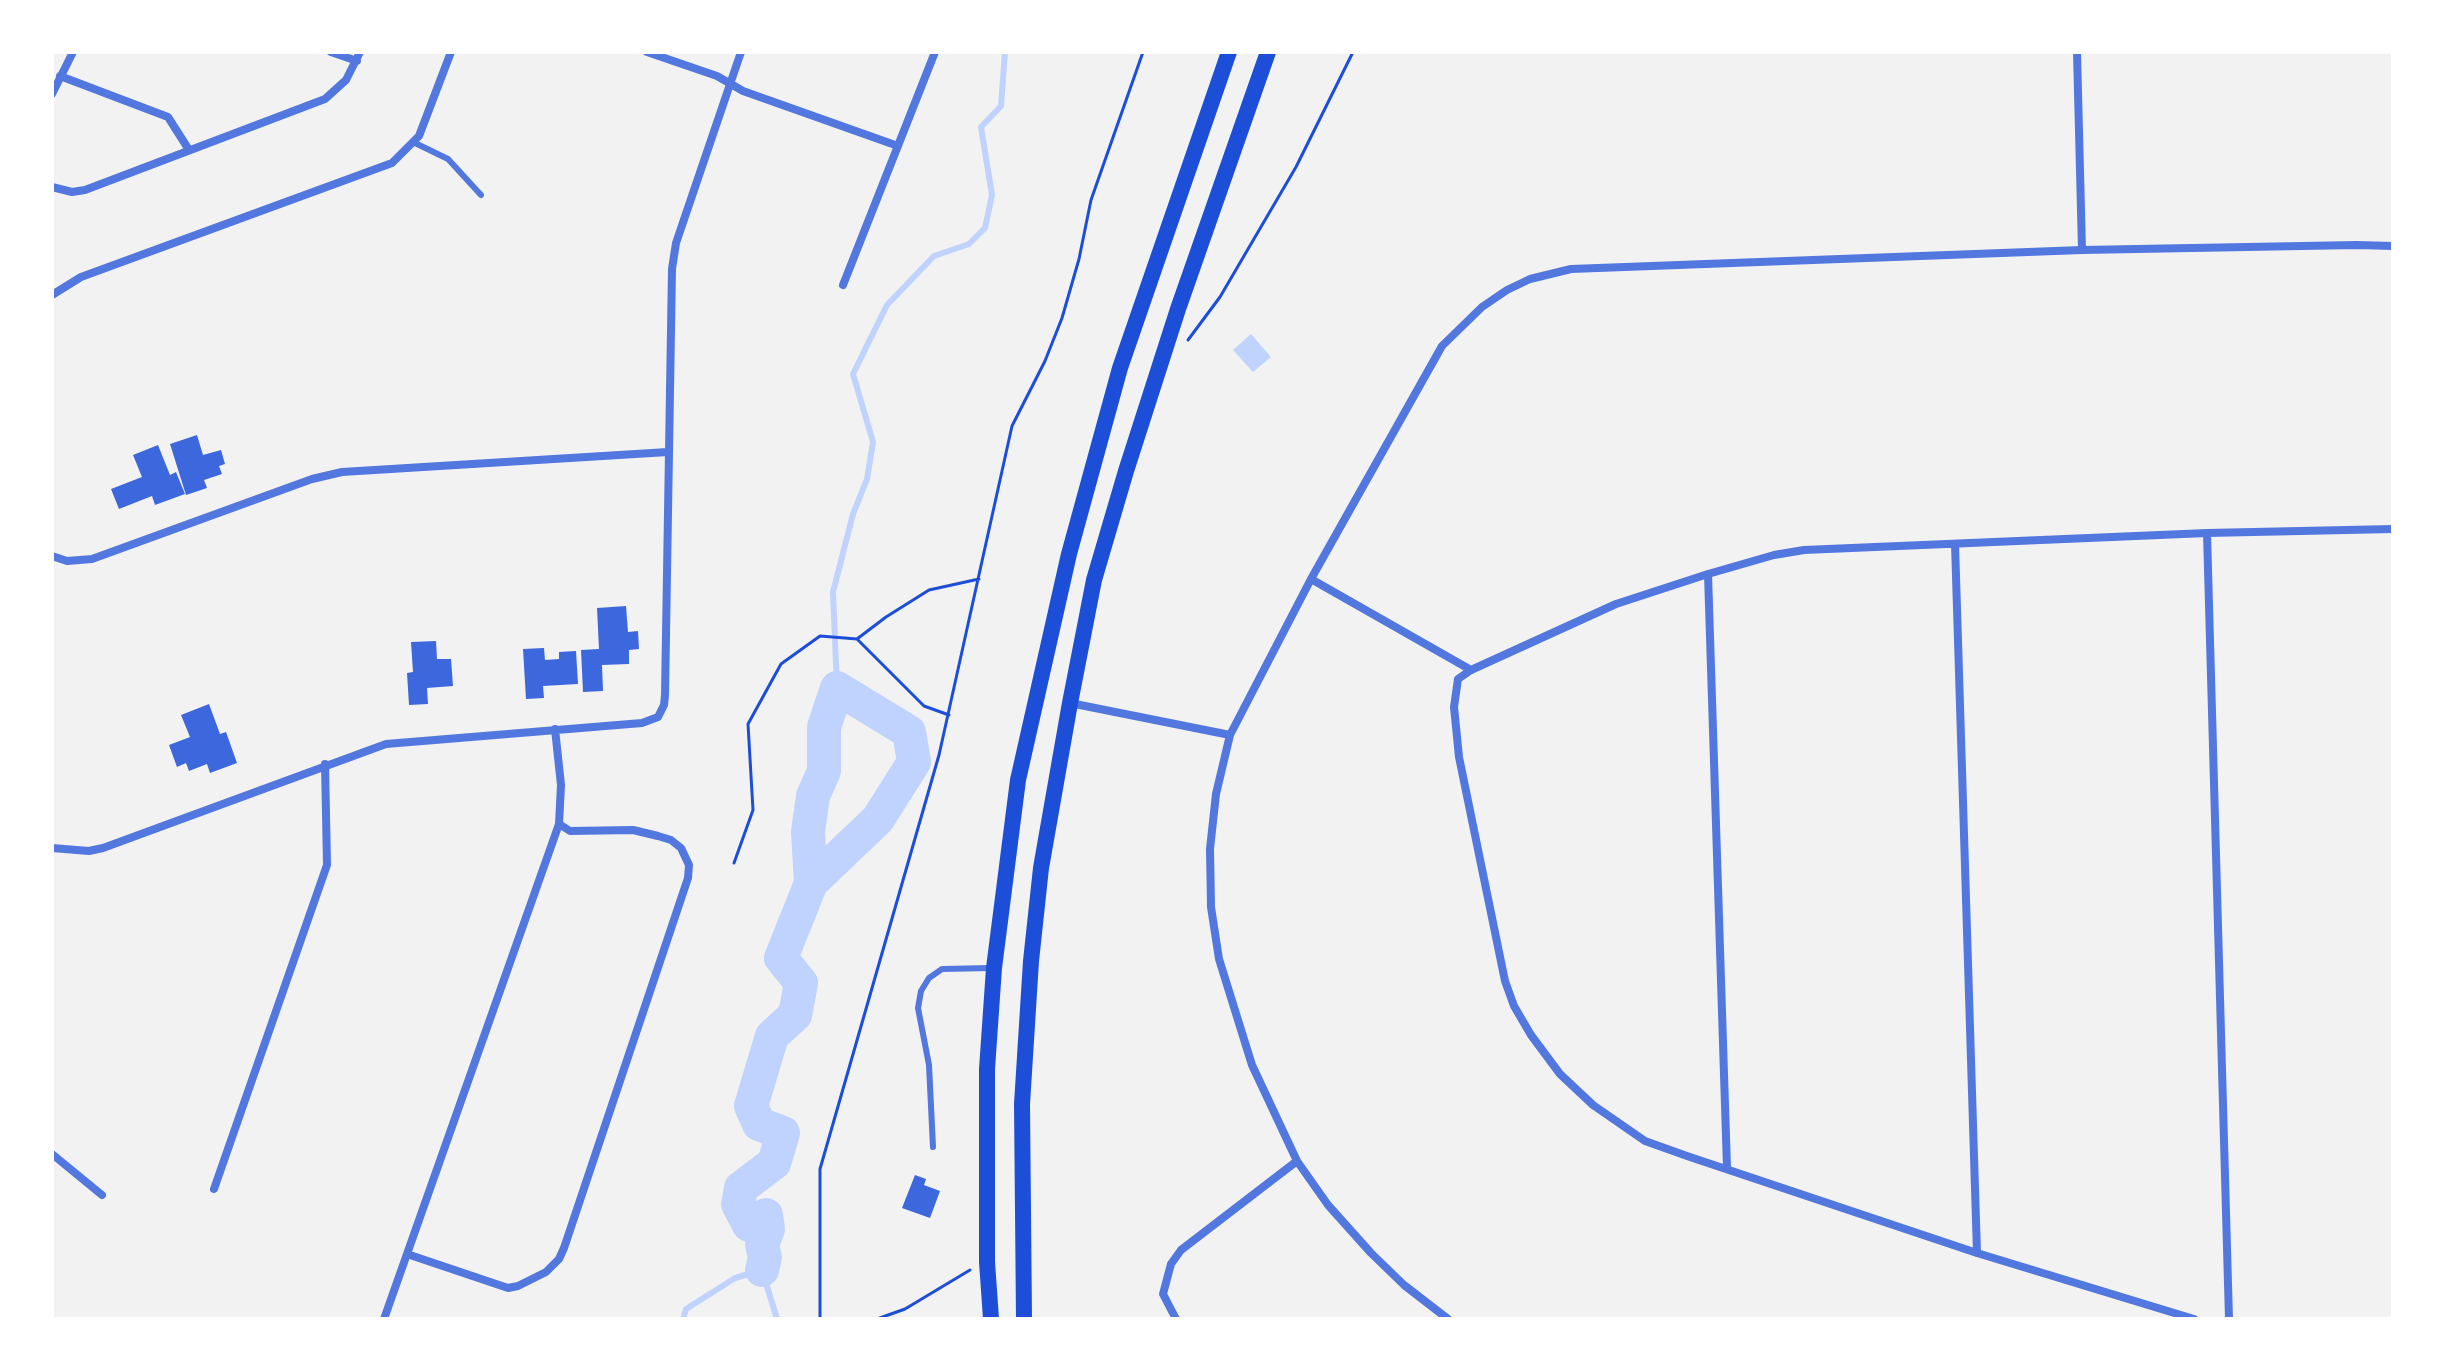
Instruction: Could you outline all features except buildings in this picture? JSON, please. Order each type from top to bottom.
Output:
[{"type":"main road","points":[[991,1319],[987,1262],[987,1069],[994,968],[1018,780],[1069,554],[1120,368],[1229,52]]},
{"type":"main road","points":[[1024,1319],[1022,1104],[1031,961],[1041,868],[1070,703],[1094,580],[1126,471],[1178,309],[1268,52]]},
{"type":"street","points":[[52,94],[73,52]]},
{"type":"street","points":[[52,187],[72,192],[85,190],[325,99],[346,80],[359,56],[331,52]]},
{"type":"street","points":[[52,295],[81,277],[392,163],[415,143],[451,52]]},
{"type":"street","points":[[647,52],[717,76],[743,91],[898,146]]},
{"type":"street","points":[[52,848],[89,851],[103,848],[361,751],[398,742],[642,723],[658,717],[665,695],[672,269],[676,243],[741,52]]},
{"type":"street","points":[[843,285],[935,52]]},
{"type":"street","points":[[2077,52],[2082,250]]},
{"type":"street","points":[[60,76],[168,117],[189,150]]},
{"type":"street","points":[[1448,1319],[1404,1285],[1371,1253],[1328,1205],[1297,1161],[1252,1065],[1219,959],[1211,907],[1210,849],[1216,794],[1230,735],[1311,579],[1442,346],[1482,307],[1507,290],[1530,279],[1571,269],[2082,250],[2393,246]]},
{"type":"street","points":[[52,556],[67,561],[92,559],[312,479],[342,472],[668,452]]},
{"type":"street","points":[[2194,1319],[1977,1253],[1645,1141],[1593,1105],[1560,1074],[1531,1035],[1514,1006],[1505,981],[1459,757],[1455,694],[1458,679],[1471,670],[1616,604],[1774,555],[1804,550],[2207,533],[2393,529]]},
{"type":"street","points":[[2207,533],[2229,1319]]},
{"type":"street","points":[[1955,544],[1977,1253]]},
{"type":"street","points":[[1708,574],[1727,1168]]},
{"type":"street","points":[[1311,579],[1471,670]]},
{"type":"street","points":[[1070,703],[1230,735]]},
{"type":"street","points":[[384,1319],[559,824],[561,785],[555,729]]},
{"type":"street","points":[[214,1189],[327,865],[325,764]]},
{"type":"street","points":[[407,1254],[508,1288],[546,1272],[559,1259],[564,1248],[688,878],[689,865],[681,848],[671,840],[633,830],[570,831],[559,824]]},
{"type":"street","points":[[52,1154],[102,1195]]},
{"type":"street","points":[[1176,1319],[1163,1294],[1171,1264],[1181,1250],[1297,1161]]},
{"type":"lane","points":[[415,143],[448,159],[481,195]]},
{"type":"lane","points":[[933,1147],[929,1065],[918,1008],[921,991],[929,978],[942,969],[994,968]]},
{"type":"path","points":[[820,1319],[820,1169],[949,715],[1012,426],[1045,361],[1062,318],[1079,259],[1091,200],[1143,52]]},
{"type":"path","points":[[1188,340],[1220,297],[1296,167],[1353,52]]},
{"type":"path","points":[[734,863],[753,810],[748,724],[781,664],[820,636],[857,639],[929,590],[979,579]]},
{"type":"path","points":[[857,639],[924,706],[949,715]]},
{"type":"path","points":[[877,1319],[905,1309],[970,1270]]},
{"type":"water","points":[[1251,334],[1271,357],[1253,372],[1233,350]]},
{"type":"waterway","points":[[837,688],[833,592],[853,514],[867,479],[873,442],[853,374],[887,305],[934,256],[969,244],[985,228],[992,195],[981,127],[1001,106],[1005,52]]},
{"type":"waterway","points":[[762,1270],[765,1257],[762,1245],[768,1229],[766,1215],[749,1225],[738,1204],[741,1188],[774,1163],[783,1133],[759,1124],[751,1106],[772,1036],[795,1015],[801,983],[781,958],[811,883],[878,819],[914,762],[909,732],[837,688],[824,727],[824,771],[813,796],[808,832],[811,883]]},
{"type":"waterway","points":[[683,1319],[686,1309],[735,1278],[762,1270],[777,1319]]}]
